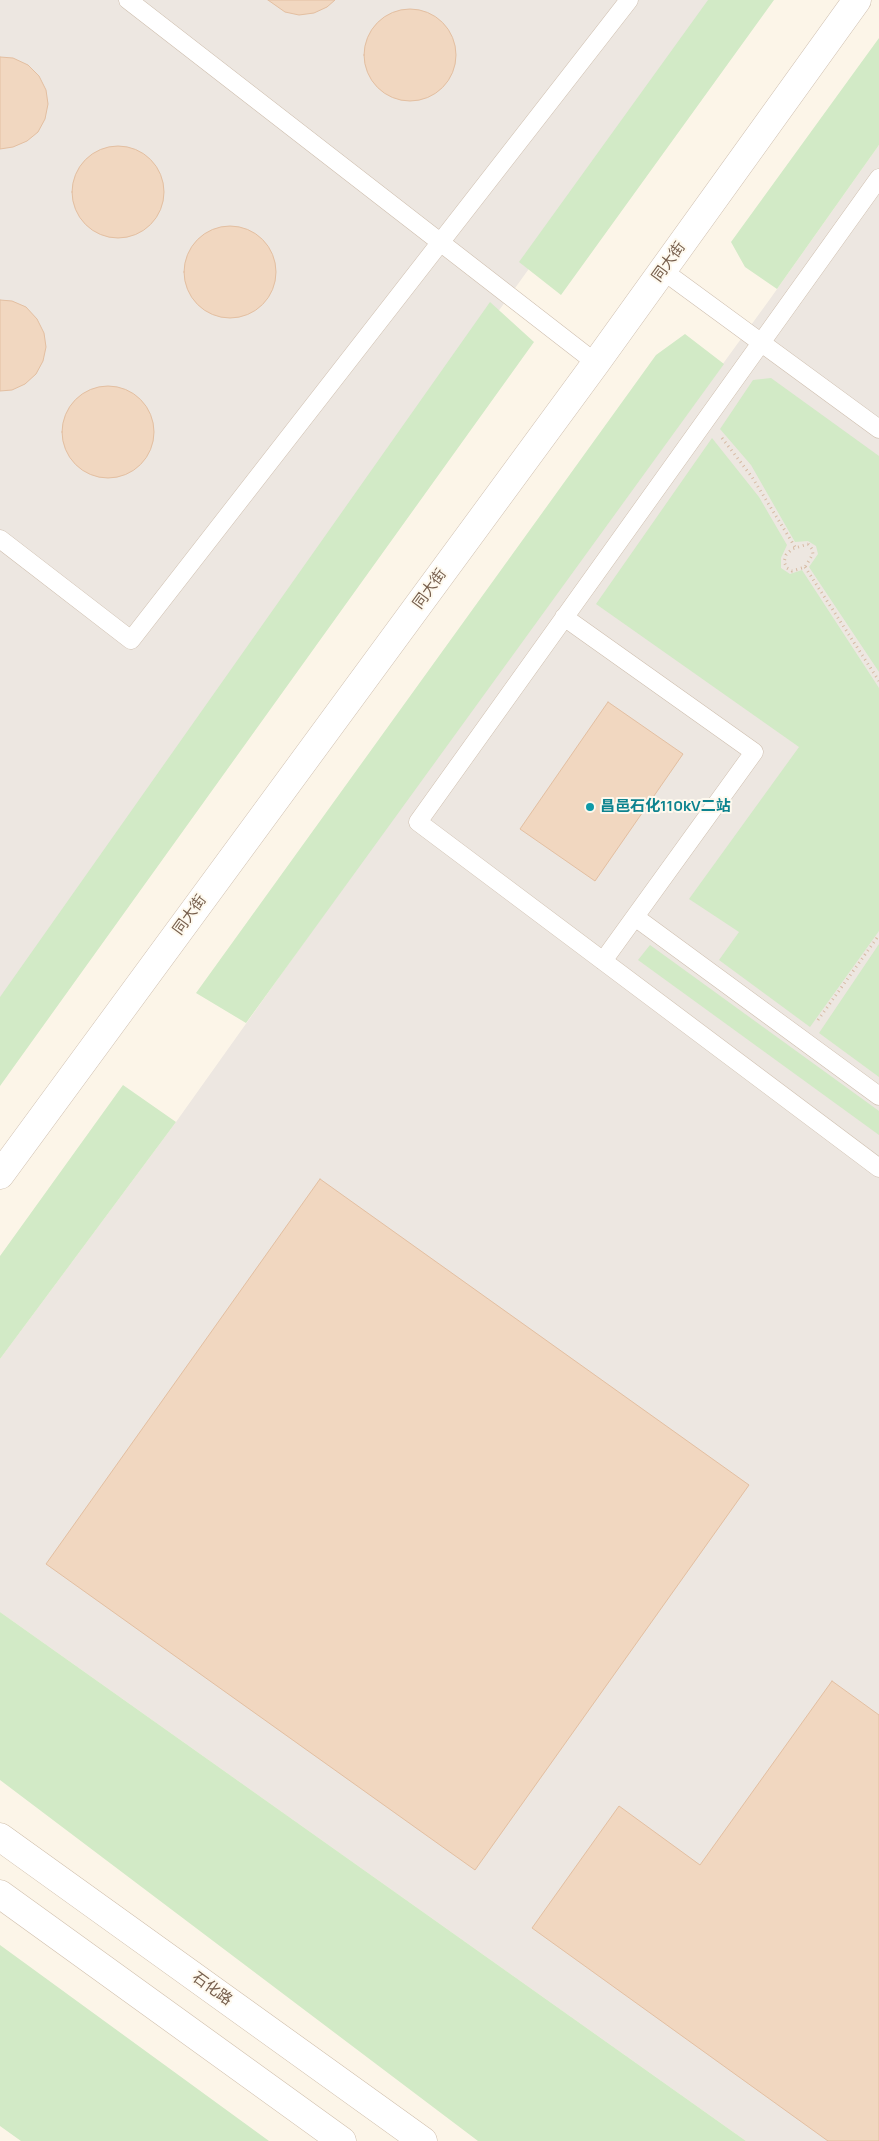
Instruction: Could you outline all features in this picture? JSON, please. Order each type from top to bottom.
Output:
[{"type":"street","name":"同大街","points":[[0,1175],[596,363],[857,0]]},
{"type":"street","name":"石化路","points":[[0,1837],[423,2141]]},
{"type":"street","points":[[0,1894],[342,2141]]},
{"type":"lane","points":[[128,0],[596,363]]},
{"type":"lane","points":[[0,539],[131,640],[629,0]]},
{"type":"lane","points":[[879,178],[418,822],[879,1168]]},
{"type":"lane","points":[[662,270],[879,429]]},
{"type":"lane","points":[[564,617],[754,752],[603,961]]},
{"type":"lane","points":[[635,917],[879,1096]]},
{"type":"path","points":[[705,419],[752,477],[794,548]]},
{"type":"path","points":[[808,544],[813,554],[805,567],[792,571],[787,568],[784,562],[786,555],[794,548],[808,544]]},
{"type":"path","points":[[805,567],[879,681]]},
{"type":"path","points":[[804,1040],[879,936]]},
{"type":"shaded area","points":[[0,0],[722,0],[0,1005]]},
{"type":"shaded area","points":[[879,145],[879,2141],[746,2141],[0,1612],[0,1359],[176,1122],[384,830],[770,299]]},
{"type":"green space","points":[[708,0],[774,0],[561,295],[519,262]]},
{"type":"green space","points":[[879,38],[879,145],[777,289],[745,267],[731,242]]},
{"type":"green space","points":[[490,302],[534,342],[0,1086],[0,997]]},
{"type":"green space","points":[[685,334],[724,364],[246,1023],[196,993],[656,355]]},
{"type":"green space","points":[[771,378],[879,456],[879,672],[809,567],[818,554],[816,546],[808,541],[795,542],[751,465],[720,429],[753,380]]},
{"type":"green space","points":[[712,438],[759,497],[787,545],[781,558],[781,568],[790,574],[802,570],[879,688],[879,931],[810,1027],[719,960],[739,932],[689,899],[799,747],[596,604]]},
{"type":"green space","points":[[879,944],[879,1077],[819,1033]]},
{"type":"green space","points":[[650,945],[879,1111],[879,1135],[638,960]]},
{"type":"green space","points":[[123,1085],[176,1122],[0,1359],[0,1256]]},
{"type":"green space","points":[[0,1612],[746,2141],[478,2141],[0,1780]]},
{"type":"green space","points":[[0,1945],[269,2141],[21,2141],[0,2126]]},
{"type":"building","points":[[268,0],[335,0],[327,7],[314,13],[299,15],[285,12]]},
{"type":"building","points":[[410,9],[428,13],[442,23],[452,37],[456,55],[452,73],[442,87],[428,97],[410,101],[392,97],[378,87],[368,73],[364,55],[368,37],[378,23],[392,13]]},
{"type":"building","points":[[0,57],[13,58],[28,65],[39,76],[46,90],[48,104],[45,119],[38,132],[27,141],[13,147],[0,149]]},
{"type":"building","points":[[118,146],[136,150],[150,160],[160,174],[164,192],[160,210],[150,224],[136,234],[118,238],[100,234],[86,224],[76,210],[72,192],[76,174],[86,160],[100,150]]},
{"type":"building","points":[[230,226],[247,230],[262,240],[272,255],[276,272],[272,289],[262,304],[247,314],[230,318],[213,314],[198,304],[188,289],[184,272],[188,255],[198,240],[213,230]]},
{"type":"building","points":[[0,300],[12,301],[26,307],[37,319],[44,333],[46,347],[43,361],[36,374],[25,384],[12,390],[0,391]]},
{"type":"building","points":[[108,386],[126,390],[140,400],[150,414],[154,432],[150,450],[140,464],[126,474],[108,478],[90,474],[76,464],[66,450],[62,432],[66,414],[76,400],[90,390]]},
{"type":"building","name":"昌邑石化110kV二站","points":[[608,702],[683,754],[595,881],[520,829]]},
{"type":"building","points":[[320,1179],[749,1485],[475,1870],[46,1564]]},
{"type":"building","points":[[832,1681],[879,1715],[879,2141],[828,2141],[532,1928],[619,1806],[700,1865]]},
{"type":"place","name":"昌邑石化110kV二站","points":[[590,807]]}]
